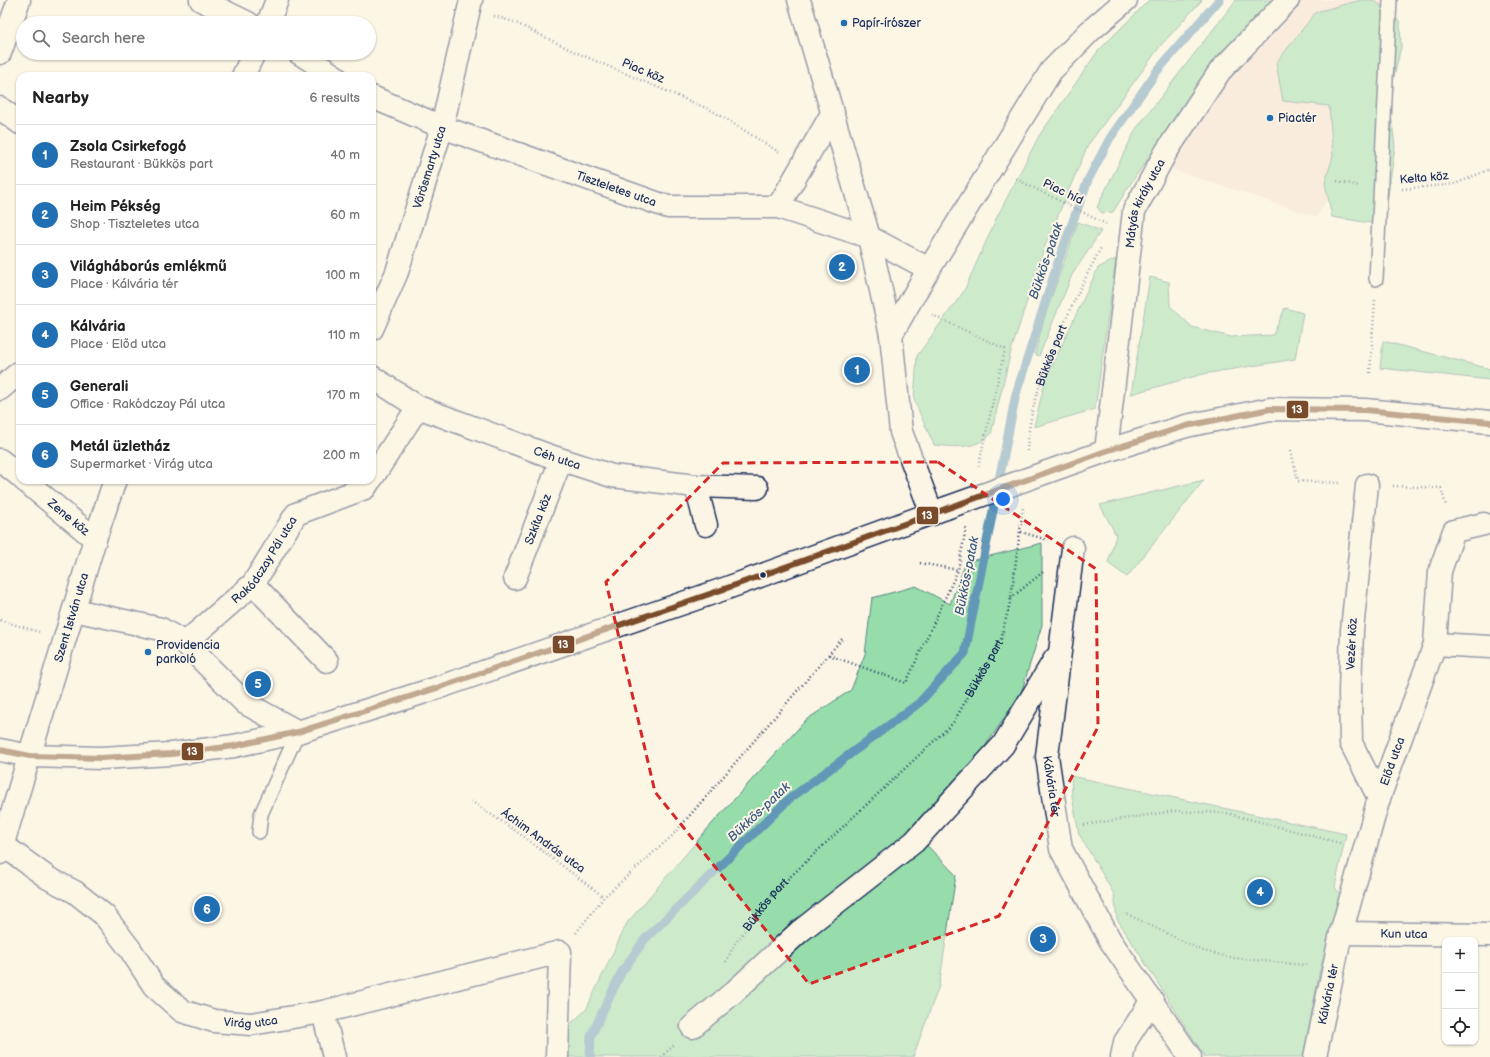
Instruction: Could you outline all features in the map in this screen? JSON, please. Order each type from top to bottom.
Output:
[{"type":"street","points":[[0,53],[19,0]]},
{"type":"street","points":[[201,0],[234,16]]},
{"type":"street","points":[[271,16],[278,0]]},
{"type":"street","points":[[799,0],[834,112],[869,236],[891,335],[901,432],[939,511]]},
{"type":"street","points":[[891,335],[929,269],[1051,71],[1090,31],[1126,0]]},
{"type":"street","name":"Mátyás király utca","points":[[1106,451],[1134,211],[1166,152],[1220,71],[1288,0]]},
{"type":"street","name":"Vörösmarty utca","points":[[376,320],[397,272],[442,127],[470,4]]},
{"type":"street","points":[[245,72],[251,60]]},
{"type":"street","points":[[310,60],[329,72]]},
{"type":"street","name":"Tiszteletes utca","points":[[376,100],[442,127],[668,207],[778,207],[869,236],[929,269]]},
{"type":"street","points":[[0,108],[16,120]]},
{"type":"street","points":[[778,207],[834,112]]},
{"type":"street","points":[[0,389],[16,375]]},
{"type":"street","name":"Céh utca","points":[[376,380],[418,407],[560,460],[612,476],[696,486],[757,488]]},
{"type":"street","name":"Rakódczay Pál utca","points":[[376,471],[418,407]]},
{"type":"street","points":[[0,750],[30,756],[101,758],[171,754],[234,746],[298,732],[434,689],[726,588],[1106,451],[1186,426],[1270,409],[1365,410],[1490,422]]},
{"type":"street","points":[[0,460],[16,473]]},
{"type":"street","name":"Szkíta köz","points":[[515,578],[560,460]]},
{"type":"street","name":"Zene köz","points":[[29,484],[95,539]]},
{"type":"street","name":"Szent István utca","points":[[2,849],[95,539],[114,484]]},
{"type":"street","name":"Rakódczay Pál utca","points":[[185,643],[253,584],[296,514],[365,488],[368,484]]},
{"type":"street","name":"Vezér köz","points":[[1367,484],[1352,630],[1350,692],[1351,743],[1379,798]]},
{"type":"street","points":[[696,486],[706,525]]},
{"type":"street","name":"Előd utca","points":[[1341,933],[1379,798],[1435,644],[1440,571],[1454,531],[1484,524]]},
{"type":"street","name":"Kálvária tér","points":[[1074,548],[1059,654],[1047,756],[1061,849],[1110,940],[1190,1057]]},
{"type":"street","points":[[253,584],[327,660]]},
{"type":"street","points":[[74,610],[161,629],[185,643],[245,703],[298,732]]},
{"type":"street","points":[[1435,644],[1490,647]]},
{"type":"street","points":[[692,1027],[734,992],[799,932],[914,842],[1003,745],[1059,654]]},
{"type":"street","name":"Virág utca","points":[[2,849],[48,878],[75,892],[104,915],[130,948],[154,986],[182,1011],[214,1021],[251,1024],[323,1012],[560,952]]},
{"type":"street","name":"Kálvária tér","points":[[1315,1057],[1341,933]]},
{"type":"street","name":"Kun utca","points":[[1341,933],[1490,935]]},
{"type":"street","points":[[557,1057],[560,952]]},
{"type":"street","points":[[1122,1057],[1124,1042],[1152,1000]]},
{"type":"street","points":[[323,1012],[334,1057]]},
{"type":"lane","points":[[1376,279],[1390,0]]},
{"type":"lane","points":[[259,832],[261,814],[298,732]]},
{"type":"path","name":"Piac köz","points":[[470,4],[514,22],[575,52],[713,111],[802,166]]},
{"type":"path","name":"Kelta köz","points":[[1381,191],[1455,184],[1490,169]]},
{"type":"path","name":"Piac híd","points":[[1020,181],[1097,220]]},
{"type":"path","name":"Bükkös part","points":[[1026,456],[1028,427],[1040,377],[1082,282],[1105,241]]},
{"type":"path","points":[[1370,373],[1376,279]]},
{"type":"path","points":[[913,297],[932,315],[1005,349],[977,472]]},
{"type":"path","points":[[1291,450],[1298,481]]},
{"type":"path","name":"Bükkös part","points":[[724,965],[734,945],[773,893],[953,723],[1001,639],[1011,598],[1021,532],[1024,500]]},
{"type":"path","points":[[829,655],[906,682],[958,570],[967,525]]},
{"type":"path","points":[[920,564],[958,570]]},
{"type":"path","points":[[0,620],[65,641]]},
{"type":"path","points":[[560,952],[604,897],[672,836],[842,639]]},
{"type":"path","name":"Áchim András utca","points":[[471,801],[516,831],[604,897]]},
{"type":"path","points":[[1058,829],[1174,810],[1226,813],[1348,845]]},
{"type":"path","points":[[1120,911],[1203,951],[1234,958],[1304,965],[1312,962]]},
{"type":"path","points":[[661,1057],[692,1027]]},
{"type":"highlighted area","points":[[938,462],[1096,569],[1098,727],[999,916],[809,984],[655,792],[606,582],[723,463]]},
{"type":"shaded area","name":"Piactér","points":[[1288,0],[1392,0],[1359,139],[1317,217],[1159,165]]},
{"type":"green space","points":[[1149,0],[1202,0],[1161,45],[1088,145],[1044,248],[1011,351],[991,434],[978,443],[971,445],[957,447],[934,445],[914,400],[917,356],[964,291],[996,219],[1039,136],[1098,51]]},
{"type":"green space","points":[[1236,0],[1275,0],[1190,97],[1113,212],[1102,213],[1097,207],[1136,129]]},
{"type":"green space","points":[[1361,0],[1374,0],[1400,22],[1401,47],[1389,98],[1395,146],[1384,225],[1332,217],[1325,183],[1333,156],[1329,106],[1283,101],[1276,63],[1316,12]]},
{"type":"green space","points":[[1078,222],[1101,231],[1072,275],[1039,356],[1035,354],[1044,319]]},
{"type":"green space","points":[[1116,259],[1095,409],[1034,427],[1045,381],[1098,268]]},
{"type":"green space","points":[[1150,277],[1169,282],[1170,306],[1192,327],[1231,337],[1273,335],[1285,308],[1303,313],[1295,359],[1203,374],[1131,394]]},
{"type":"green space","points":[[1383,341],[1490,369],[1490,380],[1380,368]]},
{"type":"green space","points":[[1204,480],[1127,577],[1108,563],[1116,535],[1100,505]]},
{"type":"green space","points":[[1042,543],[1042,625],[1021,693],[984,748],[910,828],[956,875],[939,986],[913,1057],[548,1057],[548,1044],[586,1010],[627,923],[710,826],[806,720],[851,690],[865,654],[872,598],[916,586],[950,604],[966,562]]},
{"type":"green space","points":[[1071,776],[1346,834],[1335,887],[1341,896],[1324,962],[1321,964],[1303,1057],[1205,1057],[1117,919],[1114,894],[1079,834],[1072,796]]},
{"type":"waterway","name":"Bükkös-patak","points":[[590,1057],[591,1036],[621,973],[645,939],[788,800],[919,703],[965,653],[1016,394],[1059,259],[1088,180],[1110,138],[1157,71],[1219,0]]},
{"type":"transit line","name":"13","points":[[0,750],[30,756],[101,758],[171,754],[234,746],[298,732],[434,689],[727,588],[1106,451],[1186,426],[1270,409],[1365,410],[1490,422]]},
{"type":"place","name":"Papír-írószer","points":[[844,23]]},
{"type":"place","name":"Piactér","points":[[1270,118]]},
{"type":"place","name":"Heim Pékség","points":[[842,267]]},
{"type":"place","name":"Zsola Csirkefogó","points":[[857,370]]},
{"type":"place","name":"Providencia parkoló","points":[[148,652]]},
{"type":"place","name":"Generali","points":[[258,684]]},
{"type":"place","name":"Kálvária","points":[[1260,892]]},
{"type":"place","name":"Metál üzletház","points":[[207,909]]},
{"type":"place","name":"Világháborús emlékmű","points":[[1043,939]]}]
